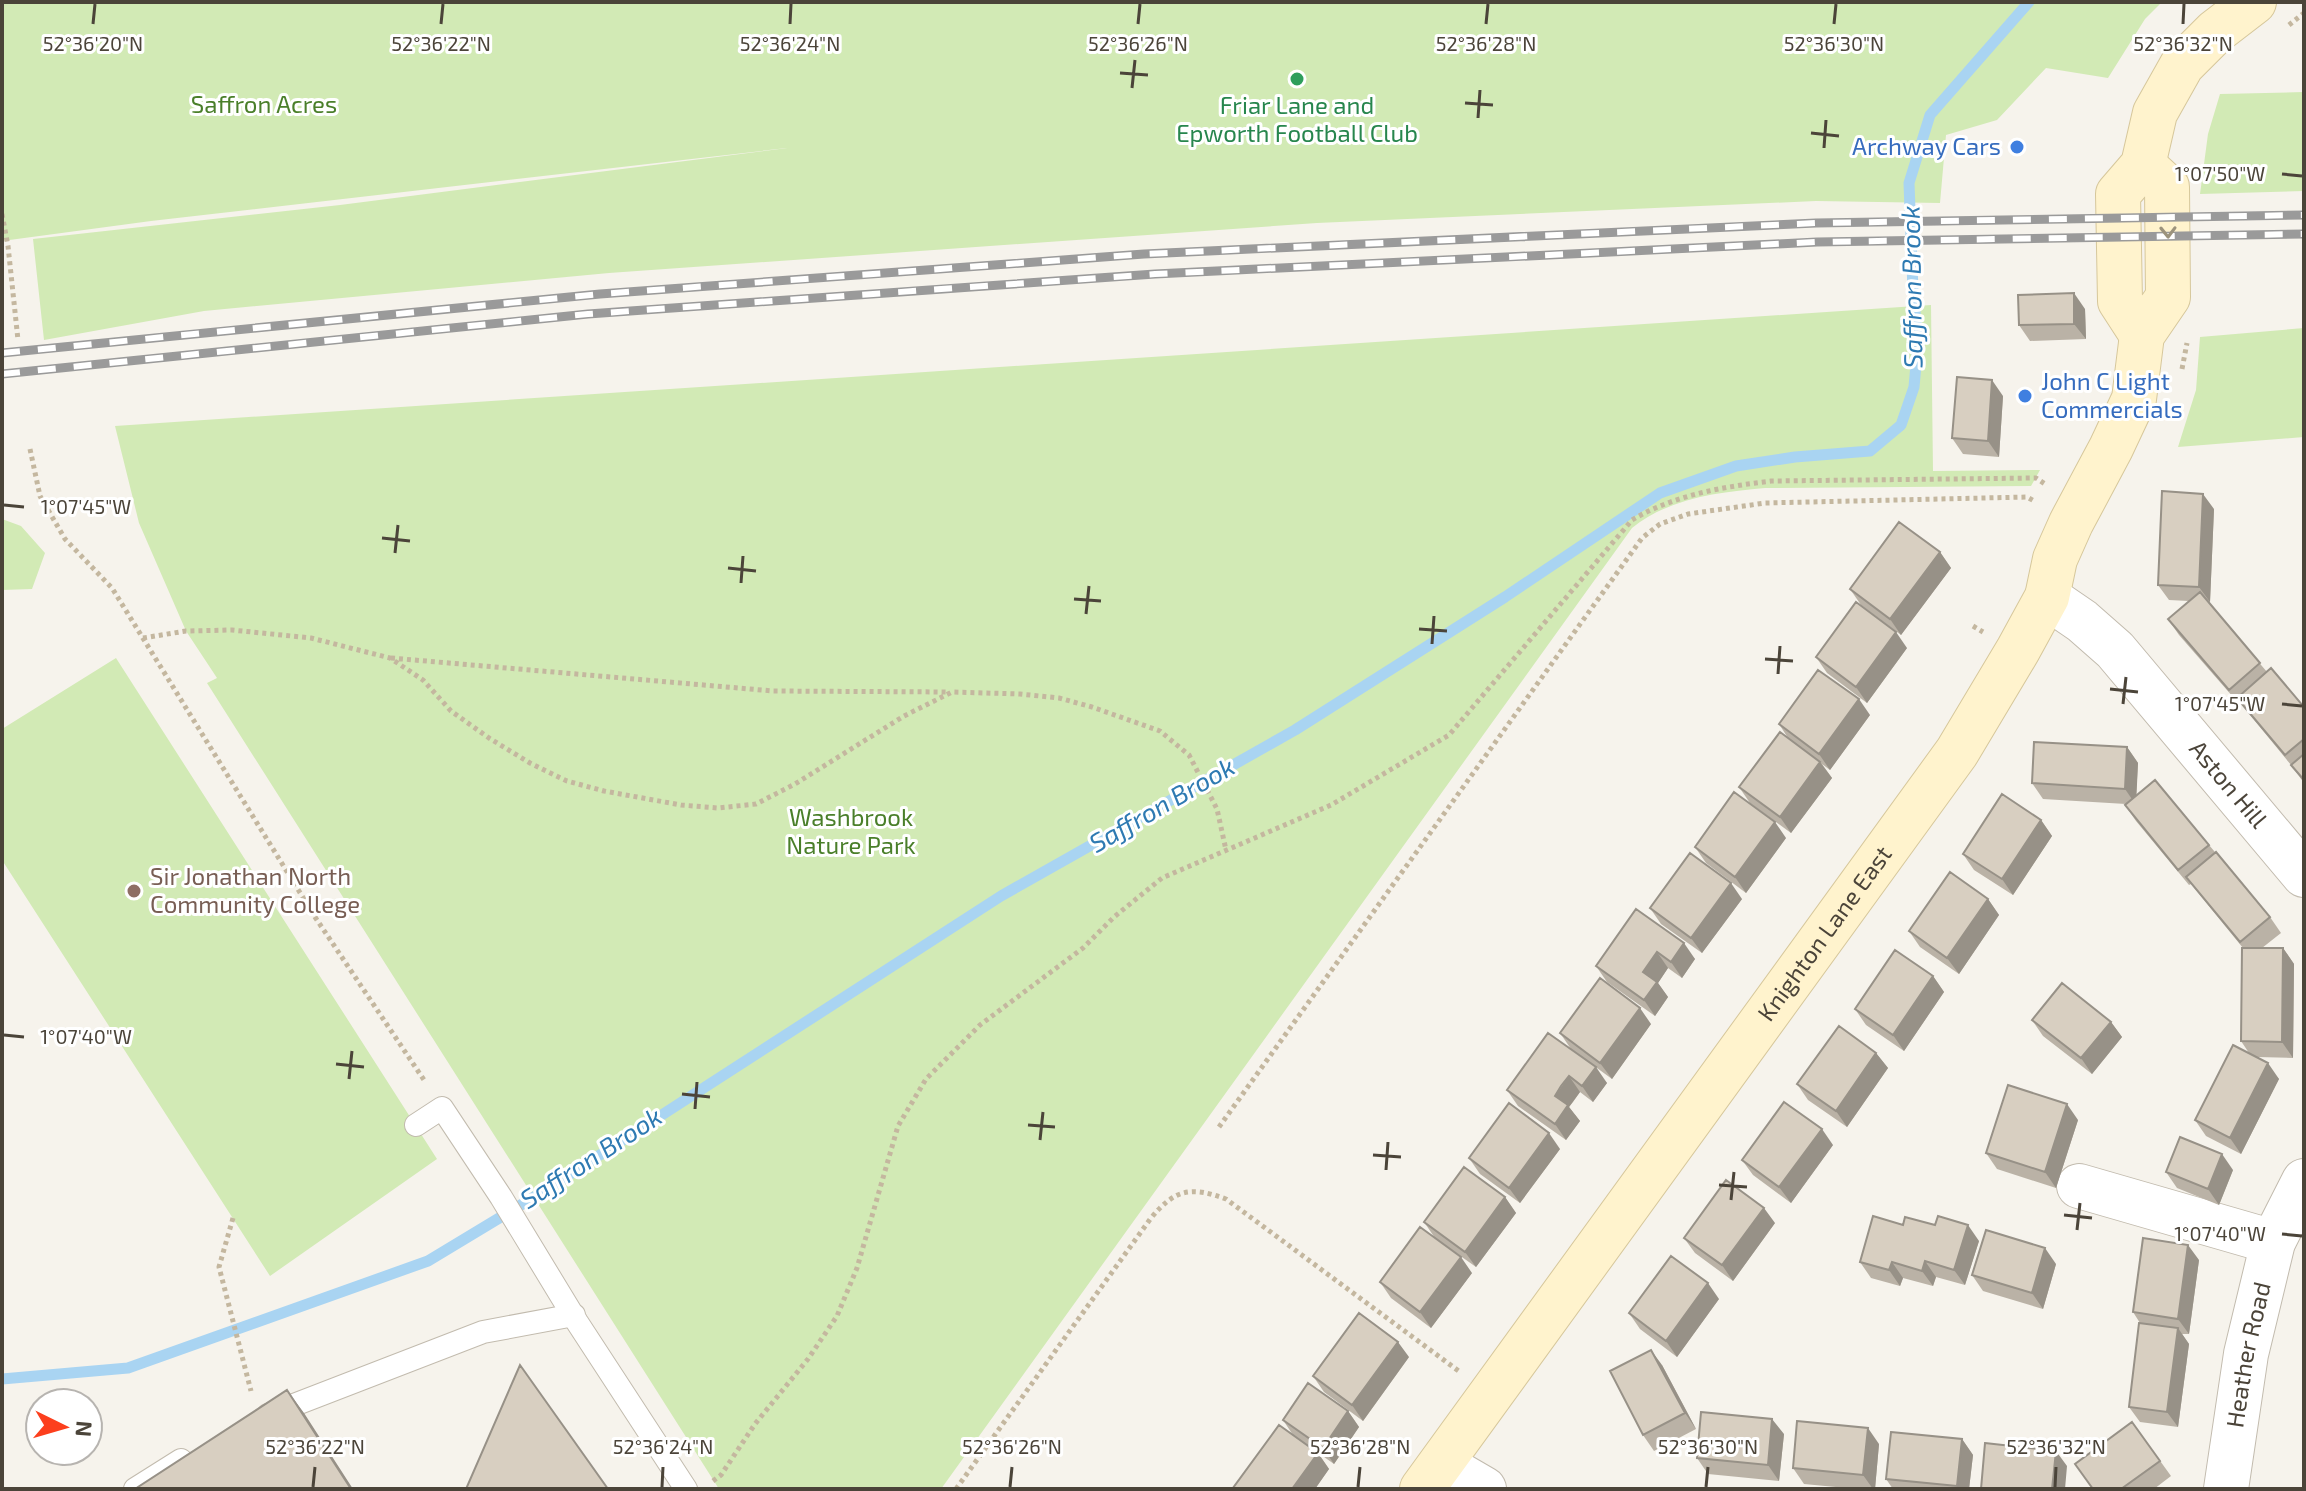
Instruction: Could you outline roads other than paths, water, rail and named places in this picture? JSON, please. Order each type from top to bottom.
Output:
[{"type":"street","name":"Knighton Lane East","points":[[1432,1476],[1957,752],[2047,597],[2055,559],[2134,399],[2142,335],[2120,301],[2118,194],[2143,165],[2155,113],[2182,65],[2215,32],[2254,2]]},
{"type":"street","name":"Aston Hill","points":[[2047,597],[2082,621],[2115,650],[2304,875]]},
{"type":"street","name":"Heather Road","points":[[2226,1489],[2246,1354],[2273,1242],[2304,1181]]},
{"type":"street","points":[[2079,1186],[2273,1242]]},
{"type":"street","points":[[1432,1476],[1484,1489]]},
{"type":"lane","points":[[416,1125],[442,1108],[686,1489]]},
{"type":"lane","points":[[251,1422],[483,1332],[574,1315]]},
{"type":"lane","points":[[135,1489],[198,1449]]},
{"type":"waterway","name":"Saffron Brook","points":[[2,1379],[128,1368],[428,1261],[544,1191],[1001,896],[1295,730],[1505,597],[1660,493],[1736,466],[1870,451],[1901,425],[1914,387],[1918,343],[1909,183],[1930,115],[2029,2]]},
{"type":"railway","points":[[2,353],[600,294],[1144,254],[1816,223],[2304,215]]},
{"type":"railway","points":[[2,374],[588,314],[1155,274],[1817,242],[2304,234]]},
{"type":"place","name":"Friar Lane and Epworth Football Club","points":[[1297,79]]},
{"type":"place","name":"Archway Cars","points":[[2017,147]]},
{"type":"place","name":"John C Light Commercials","points":[[2025,396]]},
{"type":"place","name":"Sir Jonathan North Community College","points":[[134,891]]},
{"type":"park label","name":"Saffron Acres","points":[[264,105]]},
{"type":"park label","name":"Washbrook Nature Park","points":[[851,832]]}]
